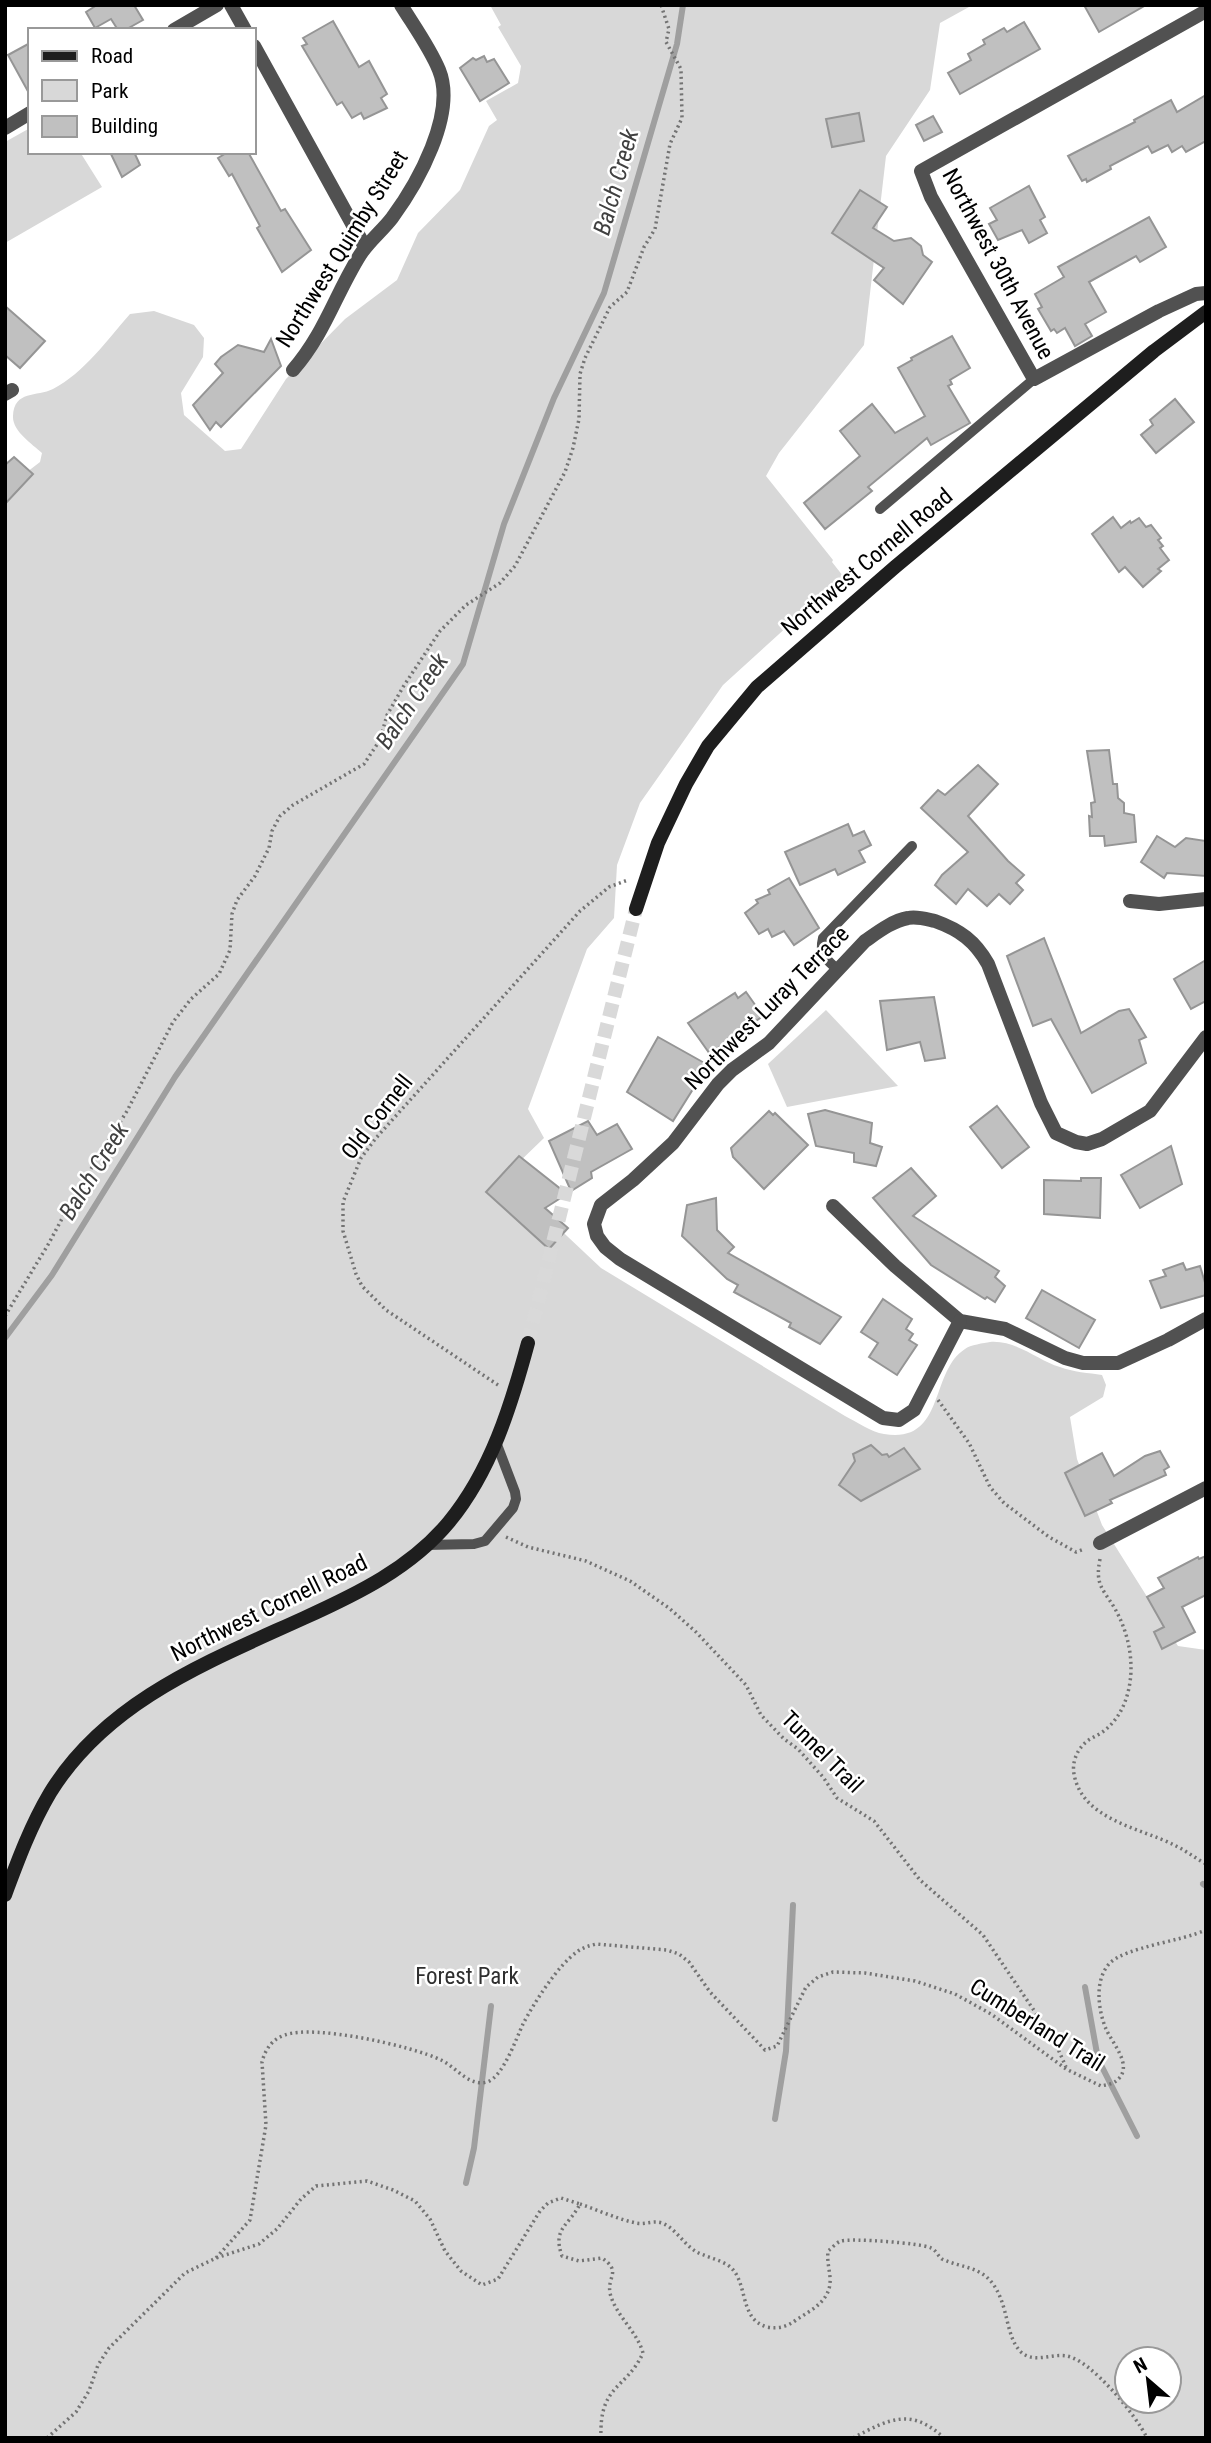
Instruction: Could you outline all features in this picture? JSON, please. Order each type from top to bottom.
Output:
[{"type":"main road","name":"Northwest Cornell Road","points":[[636,909],[644,881],[671,815],[708,746],[757,687],[886,574],[1162,345],[1206,312]]},
{"type":"main road","name":"Northwest Cornell Road","points":[[5,1895],[22,1848],[51,1791],[84,1752],[135,1703],[200,1665],[359,1593],[391,1573],[426,1545],[448,1522],[465,1500],[496,1442],[528,1343]]},
{"type":"street","points":[[177,28],[217,5]]},
{"type":"street","points":[[231,5],[244,28]]},
{"type":"street","name":"Northwest Quimby Street","points":[[293,370],[320,334],[342,286],[365,247],[386,226],[409,192],[433,144],[443,107],[443,85],[439,70],[401,5]]},
{"type":"street","name":"Northwest 30th Avenue","points":[[1034,379],[930,197],[921,171],[1206,11]]},
{"type":"street","points":[[256,50],[365,247]]},
{"type":"street","points":[[5,128],[28,114]]},
{"type":"street","points":[[1034,379],[1159,311],[1196,294],[1206,293]]},
{"type":"street","points":[[1130,901],[1159,904],[1206,899]]},
{"type":"street","name":"Northwest Luray Terrace","points":[[960,1321],[914,1410],[906,1416],[890,1420],[871,1413],[620,1259],[605,1247],[597,1236],[594,1224],[601,1205],[673,1143],[718,1084],[732,1070],[769,1043],[864,941],[884,928],[909,918],[925,918],[954,928],[979,948],[988,964],[1041,1103],[1056,1133],[1076,1142],[1087,1144],[1102,1139],[1150,1111],[1206,1037]]},
{"type":"street","points":[[833,1206],[895,1266],[960,1321],[1005,1329],[1065,1358],[1118,1363],[1206,1320]]},
{"type":"street","points":[[1100,1543],[1206,1488]]},
{"type":"lane","points":[[880,509],[1034,379]]},
{"type":"lane","points":[[838,970],[820,949],[823,938],[912,846]]},
{"type":"lane","points":[[426,1545],[474,1544],[485,1541],[513,1508],[516,1499],[496,1442]]},
{"type":"path","points":[[5,1316],[127,1111],[173,1022],[191,999],[219,974],[230,950],[232,914],[237,900],[255,876],[280,816],[293,805],[364,764],[371,757],[380,740],[387,715],[440,631],[466,606],[500,583],[515,566],[565,472],[579,419],[580,374],[585,358],[610,307],[628,292],[644,247],[655,229],[670,144],[682,118],[681,69],[666,42],[669,29],[661,5]]},
{"type":"path","name":"Old Cornell","points":[[513,1394],[374,1300],[362,1286],[349,1258],[343,1231],[343,1202],[361,1158],[376,1138],[580,911],[618,883],[625,880],[644,881]]},
{"type":"path","points":[[930,1383],[941,1405],[969,1443],[990,1487],[1004,1503],[1049,1537],[1076,1552],[1100,1543],[1097,1572],[1099,1583],[1115,1608],[1128,1638],[1131,1670],[1126,1702],[1117,1717],[1105,1730],[1083,1744],[1076,1755],[1073,1769],[1075,1780],[1085,1797],[1105,1816],[1173,1844],[1206,1864]]},
{"type":"path","name":"Tunnel Trail","points":[[498,1528],[515,1543],[586,1561],[630,1581],[669,1608],[696,1632],[746,1685],[761,1715],[784,1740],[798,1749],[837,1798],[874,1821],[920,1880],[983,1935],[1054,2040],[1066,2069]]},
{"type":"path","name":"Cumberland Trail","points":[[216,2258],[250,2220],[266,2125],[262,2062],[264,2053],[272,2042],[284,2035],[342,2035],[390,2043],[442,2060],[473,2082],[488,2082],[500,2073],[525,2021],[554,1977],[575,1953],[596,1944],[667,1950],[679,1954],[689,1962],[709,1992],[765,2050],[777,2046],[806,1987],[818,1977],[833,1972],[865,1973],[915,1981],[955,1994],[991,2014],[1066,2069],[1101,2086],[1117,2081],[1124,2071],[1123,2058],[1105,2028],[1099,2000],[1102,1973],[1123,1954],[1188,1938],[1206,1930]]},
{"type":"path","points":[[47,2438],[76,2412],[109,2348],[185,2273],[216,2258],[259,2244],[277,2229],[300,2199],[316,2186],[367,2180],[415,2201],[430,2219],[445,2251],[461,2270],[482,2285],[498,2279],[540,2211],[548,2203],[561,2198],[638,2224],[665,2224],[694,2250],[729,2266],[736,2273],[752,2319],[760,2325],[775,2329],[788,2326],[821,2303],[828,2294],[828,2251],[841,2241],[908,2243],[931,2248],[941,2258],[976,2268],[991,2281],[1004,2300],[1013,2341],[1024,2354],[1039,2358],[1065,2355],[1077,2359],[1116,2393],[1147,2438]]},
{"type":"path","points":[[580,2204],[573,2218],[562,2227],[558,2243],[562,2256],[579,2261],[602,2258],[611,2264],[614,2274],[610,2291],[618,2309],[640,2342],[643,2353],[637,2365],[607,2397],[601,2438]]},
{"type":"path","points":[[853,2438],[882,2423],[899,2418],[916,2420],[931,2426],[944,2438]]},
{"type":"green space","name":"Forest Park","points":[[490,5],[969,7],[940,23],[930,90],[886,156],[864,345],[779,453],[766,476],[843,576],[723,685],[640,803],[617,865],[614,918],[587,949],[528,1109],[544,1138],[515,1166],[533,1204],[601,1268],[874,1431],[904,1434],[918,1428],[927,1418],[954,1360],[965,1349],[977,1344],[1009,1344],[1065,1369],[1102,1375],[1106,1385],[1103,1397],[1070,1417],[1077,1459],[1102,1525],[1178,1646],[1206,1650],[1206,2438],[5,2438],[5,489],[40,462],[42,453],[23,437],[16,427],[14,408],[22,398],[53,389],[75,374],[130,314],[154,311],[194,325],[204,338],[203,357],[181,393],[184,415],[225,451],[241,449],[286,379],[345,319],[397,280],[418,233],[460,190],[489,126],[497,120],[486,101],[518,83],[521,66],[498,27],[501,25]]},
{"type":"green space","points":[[28,129],[28,154],[81,154],[102,187],[5,243],[5,142]]},
{"type":"green space","points":[[826,1010],[898,1086],[787,1107],[768,1064]]},
{"type":"building","points":[[97,5],[134,5],[143,20],[129,28],[117,28],[111,19],[95,28],[86,12]]},
{"type":"building","points":[[1084,5],[1146,5],[1099,32]]},
{"type":"building","points":[[333,21],[359,67],[369,61],[387,94],[381,98],[387,108],[364,119],[361,113],[352,118],[342,102],[337,105],[302,46],[307,44],[303,38]]},
{"type":"building","points":[[1024,22],[1040,49],[960,94],[948,73],[971,60],[968,54],[985,44],[983,40],[1004,28],[1007,32]]},
{"type":"building","points":[[28,44],[28,91],[8,55]]},
{"type":"building","points":[[484,56],[487,62],[494,59],[509,83],[480,101],[460,68],[473,58],[476,60]]},
{"type":"building","points":[[1206,95],[1206,141],[1186,152],[1182,146],[1172,152],[1168,145],[1152,153],[1148,146],[1087,182],[1086,179],[1082,181],[1068,156],[1135,122],[1134,120],[1171,100],[1177,112]]},
{"type":"building","points":[[859,113],[864,141],[832,147],[826,119]]},
{"type":"building","points":[[933,116],[942,132],[924,141],[916,125]]},
{"type":"building","points":[[111,154],[135,154],[140,165],[122,177]]},
{"type":"building","points":[[225,154],[249,154],[281,211],[285,209],[311,250],[282,272],[257,228],[260,226],[232,174],[229,176],[218,158]]},
{"type":"building","points":[[1029,186],[1045,217],[1040,220],[1047,233],[1029,243],[1022,230],[998,240],[989,224],[997,220],[990,208]]},
{"type":"building","points":[[860,190],[887,207],[873,228],[894,241],[911,238],[921,246],[923,255],[932,262],[903,304],[874,280],[884,268],[832,233]]},
{"type":"building","points":[[1149,217],[1166,247],[1140,262],[1136,256],[1089,282],[1106,312],[1085,324],[1092,336],[1075,346],[1065,328],[1057,333],[1054,329],[1051,331],[1038,309],[1042,307],[1035,294],[1064,277],[1058,267]]},
{"type":"building","points":[[5,306],[45,341],[20,368],[5,355]]},
{"type":"building","points":[[952,336],[970,368],[950,380],[952,384],[948,386],[970,423],[931,445],[927,438],[868,487],[872,491],[825,529],[804,503],[860,456],[840,431],[872,404],[895,433],[925,416],[898,368]]},
{"type":"building","points":[[271,339],[281,366],[221,427],[216,422],[210,430],[193,405],[223,373],[215,364],[238,345],[264,352]]},
{"type":"building","points":[[1175,399],[1194,422],[1156,453],[1141,435],[1153,425],[1150,420]]},
{"type":"building","points":[[14,457],[33,474],[5,504],[5,465]]},
{"type":"building","points":[[1113,517],[1121,528],[1139,518],[1146,527],[1151,525],[1161,538],[1158,540],[1163,546],[1160,548],[1169,560],[1143,587],[1125,567],[1119,572],[1092,534]]},
{"type":"building","points":[[1109,750],[1113,784],[1117,784],[1118,798],[1124,803],[1124,813],[1134,815],[1136,842],[1105,846],[1104,836],[1090,836],[1089,816],[1092,817],[1091,803],[1095,802],[1087,751]]},
{"type":"building","points":[[978,765],[998,784],[968,816],[1024,875],[1016,883],[1023,890],[1010,904],[999,894],[987,906],[968,889],[956,904],[935,885],[942,875],[968,852],[921,808],[938,790],[945,795]]},
{"type":"building","points":[[848,824],[853,836],[864,831],[871,845],[859,851],[865,862],[838,875],[835,869],[800,885],[785,852]]},
{"type":"building","points":[[1157,836],[1175,847],[1186,838],[1206,841],[1206,876],[1167,873],[1164,878],[1141,862]]},
{"type":"building","points":[[789,878],[819,928],[794,945],[784,931],[772,937],[768,929],[759,934],[745,913],[758,903],[756,900],[770,894],[768,890]]},
{"type":"building","points":[[1044,938],[1081,1033],[1119,1011],[1129,1009],[1146,1037],[1139,1040],[1146,1063],[1092,1093],[1051,1019],[1033,1026],[1007,956]]},
{"type":"building","points":[[1206,960],[1206,1001],[1191,1009],[1174,979]]},
{"type":"building","points":[[746,992],[763,1016],[718,1048],[712,1057],[688,1023],[735,993],[738,998]]},
{"type":"building","points":[[934,997],[945,1058],[925,1061],[920,1042],[887,1050],[880,1001]]},
{"type":"building","points":[[658,1037],[708,1065],[673,1121],[627,1092]]},
{"type":"building","points":[[997,1106],[1029,1147],[1002,1168],[970,1127]]},
{"type":"building","points":[[825,1110],[872,1123],[870,1143],[882,1147],[876,1166],[854,1162],[854,1153],[816,1146],[808,1114]]},
{"type":"building","points":[[769,1111],[773,1115],[775,1113],[808,1145],[764,1189],[733,1157],[731,1148]]},
{"type":"building","points":[[588,1121],[597,1135],[617,1124],[632,1149],[591,1172],[592,1178],[571,1191],[549,1141]]},
{"type":"building","points":[[1171,1146],[1182,1184],[1140,1208],[1121,1175]]},
{"type":"building","points":[[519,1156],[567,1194],[545,1208],[568,1228],[549,1249],[486,1192]]},
{"type":"building","points":[[911,1168],[936,1196],[913,1216],[999,1271],[995,1277],[1005,1286],[995,1302],[987,1297],[985,1299],[931,1265],[873,1198]]},
{"type":"building","points":[[1081,1178],[1101,1178],[1100,1218],[1044,1214],[1044,1180],[1081,1181]]},
{"type":"building","points":[[716,1198],[717,1230],[734,1247],[728,1253],[841,1317],[820,1344],[789,1327],[791,1323],[734,1292],[738,1285],[727,1279],[682,1236],[687,1205]]},
{"type":"building","points":[[1183,1263],[1186,1270],[1200,1266],[1206,1295],[1161,1308],[1150,1281],[1166,1276],[1163,1270]]},
{"type":"building","points":[[1042,1290],[1095,1320],[1079,1348],[1026,1318]]},
{"type":"building","points":[[883,1299],[912,1319],[906,1329],[913,1334],[909,1340],[917,1345],[897,1375],[869,1357],[878,1343],[861,1332]]},
{"type":"building","points":[[871,1445],[882,1455],[887,1454],[889,1457],[904,1448],[920,1469],[861,1501],[839,1485],[855,1461],[853,1454]]},
{"type":"building","points":[[1160,1451],[1169,1467],[1164,1470],[1166,1475],[1110,1500],[1112,1503],[1085,1516],[1065,1473],[1102,1453],[1114,1476],[1145,1456]]},
{"type":"building","points":[[1206,1556],[1206,1595],[1182,1607],[1195,1632],[1162,1649],[1154,1632],[1164,1627],[1147,1597],[1164,1588],[1158,1578],[1198,1557],[1199,1559]]},
{"type":"waterway","name":"Balch Creek","points":[[5,1338],[52,1275],[175,1077],[463,664],[504,524],[554,398],[604,293],[677,44],[683,5]]},
{"type":"waterway","points":[[775,2119],[786,2051],[793,1905]]},
{"type":"waterway","points":[[1085,1987],[1098,2059],[1137,2136]]},
{"type":"waterway","points":[[466,2183],[474,2148],[491,2006]]},
{"type":"tunnel","points":[[528,1343],[636,909]]}]
